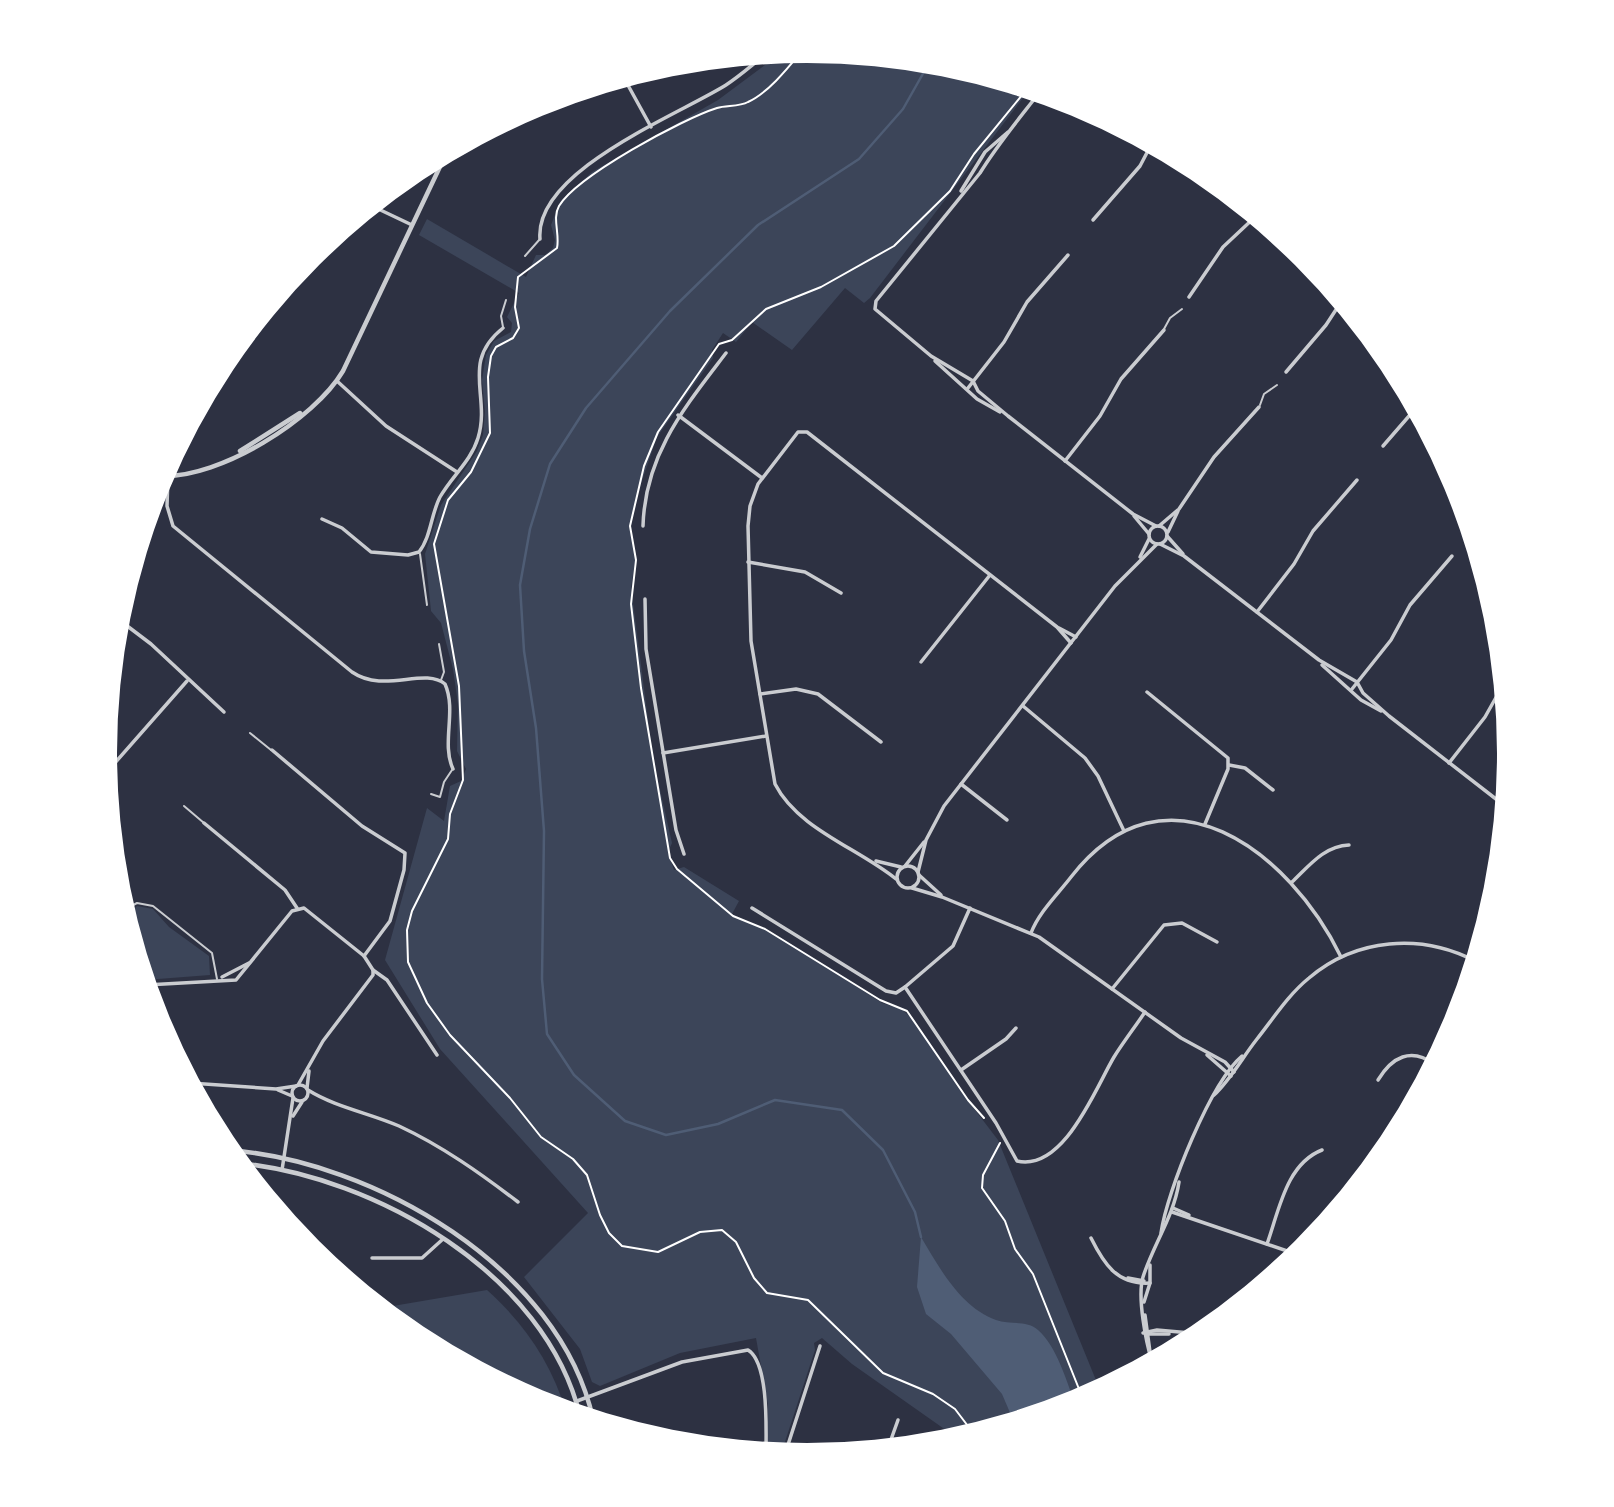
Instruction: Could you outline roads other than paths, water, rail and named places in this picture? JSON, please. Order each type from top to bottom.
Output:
[{"type":"street","points":[[540,240],[543,219],[572,176],[601,155],[729,83],[752,65]]},
{"type":"street","points":[[629,87],[651,127]]},
{"type":"street","points":[[1007,416],[977,399],[968,388],[956,381],[875,309],[876,301],[959,195],[985,152],[1010,131],[1033,101]]},
{"type":"street","points":[[1093,220],[1140,166],[1147,153]]},
{"type":"street","points":[[176,475],[199,472],[274,435],[337,381],[438,170]]},
{"type":"street","points":[[381,210],[412,225]]},
{"type":"street","points":[[1189,297],[1223,247],[1248,223]]},
{"type":"street","points":[[968,388],[1004,342],[1027,302],[1068,255]]},
{"type":"street","points":[[1286,372],[1335,309]]},
{"type":"street","points":[[322,519],[338,526],[371,552],[408,555],[419,552],[437,504],[470,455],[480,431],[478,376],[482,354],[489,340],[503,328]]},
{"type":"street","points":[[1065,461],[1100,416],[1122,379],[1164,330]]},
{"type":"street","points":[[643,526],[645,497],[654,460],[678,415],[726,353]]},
{"type":"street","points":[[931,356],[972,382],[981,394],[1007,416],[1133,514],[1157,526],[1168,535],[1184,556]]},
{"type":"street","points":[[337,381],[386,426],[457,472]]},
{"type":"street","points":[[896,879],[926,840],[940,812],[961,784],[1137,562],[1168,535],[1179,509],[1214,457],[1259,407]]},
{"type":"street","points":[[678,415],[762,478]]},
{"type":"street","points":[[1383,446],[1409,416]]},
{"type":"street","points":[[1076,637],[1057,627],[807,432],[802,430],[795,435],[762,478],[752,498],[748,514],[751,641],[775,784],[784,802],[802,818],[874,861],[902,887],[942,897],[1031,933],[1230,1068],[1232,1074]]},
{"type":"street","points":[[1257,612],[1294,564],[1313,531],[1357,480]]},
{"type":"street","points":[[166,496],[173,526],[352,673],[375,683],[441,681],[448,690],[450,759],[453,769]]},
{"type":"street","points":[[1137,562],[1149,536],[1179,509]]},
{"type":"street","points":[[1133,514],[1149,536],[1159,544],[1184,556],[1319,660],[1357,682],[1363,693],[1389,716],[1496,799]]},
{"type":"street","points":[[1352,689],[1391,640],[1410,605],[1452,556]]},
{"type":"street","points":[[748,562],[805,572],[841,593]]},
{"type":"street","points":[[921,663],[990,575]]},
{"type":"street","points":[[645,599],[646,649],[676,830],[684,853]]},
{"type":"street","points":[[129,627],[151,644],[187,681],[224,712]]},
{"type":"street","points":[[1057,627],[1071,643]]},
{"type":"street","points":[[1319,660],[1336,680],[1352,689],[1361,700],[1389,716]]},
{"type":"street","points":[[117,760],[187,681]]},
{"type":"street","points":[[760,694],[796,689],[818,694],[881,743]]},
{"type":"street","points":[[1147,692],[1222,751],[1229,765],[1205,824]]},
{"type":"street","points":[[1449,763],[1485,717],[1495,699]]},
{"type":"street","points":[[1023,706],[1084,758],[1098,776],[1124,831]]},
{"type":"street","points":[[663,753],[766,736]]},
{"type":"street","points":[[272,750],[362,826],[405,853],[404,870],[390,921],[364,956]]},
{"type":"street","points":[[1229,765],[1245,768],[1273,790]]},
{"type":"street","points":[[961,784],[1007,820]]},
{"type":"street","points":[[1031,933],[1082,863],[1104,843],[1124,831],[1167,820],[1205,824],[1251,846],[1292,882],[1316,911],[1341,957]]},
{"type":"street","points":[[204,822],[285,890],[297,908],[310,911],[364,956],[373,970],[387,979],[437,1055]]},
{"type":"street","points":[[912,888],[919,874],[926,840]]},
{"type":"street","points":[[1292,882],[1325,851],[1338,845],[1349,845]]},
{"type":"street","points":[[874,861],[911,866],[942,897]]},
{"type":"street","points":[[156,984],[236,980],[297,908]]},
{"type":"street","points":[[752,908],[886,991],[896,993],[953,946],[970,908]]},
{"type":"street","points":[[1112,989],[1164,925],[1182,923],[1217,942]]},
{"type":"street","points":[[1214,1095],[1302,984],[1341,957],[1376,945],[1406,942],[1452,950],[1466,957]]},
{"type":"street","points":[[218,979],[251,962]]},
{"type":"street","points":[[282,1170],[297,1086],[310,1069],[323,1041],[373,975],[373,970]]},
{"type":"street","points":[[905,988],[1000,1130],[1012,1156],[1020,1162],[1054,1150],[1070,1135],[1115,1056],[1145,1012]]},
{"type":"street","points":[[961,1070],[1006,1039],[1016,1028]]},
{"type":"street","points":[[1161,1233],[1166,1208],[1199,1123],[1226,1073],[1247,1052]]},
{"type":"street","points":[[1205,1053],[1226,1073],[1232,1074]]},
{"type":"street","points":[[1378,1080],[1392,1062],[1405,1055],[1426,1059]]},
{"type":"street","points":[[292,1118],[304,1100],[310,1069]]},
{"type":"street","points":[[201,1084],[276,1089],[297,1086],[307,1089],[323,1099],[379,1118],[434,1144],[480,1173],[518,1202]]},
{"type":"street","points":[[276,1089],[304,1100],[323,1099]]},
{"type":"street","points":[[1267,1244],[1296,1168],[1306,1158],[1322,1150]]},
{"type":"street","points":[[243,1152],[284,1156],[330,1168],[383,1190],[429,1216],[512,1281],[542,1314],[576,1367],[590,1409]]},
{"type":"street","points":[[253,1165],[328,1181],[371,1197],[443,1239],[524,1309],[556,1353],[578,1404]]},
{"type":"street","points":[[1149,1353],[1143,1333],[1142,1282],[1172,1210],[1180,1176]]},
{"type":"street","points":[[1166,1208],[1286,1251]]},
{"type":"street","points":[[1091,1238],[1107,1268],[1126,1278],[1150,1283]]},
{"type":"street","points":[[372,1258],[422,1258],[443,1239]]},
{"type":"street","points":[[1144,1302],[1150,1283],[1150,1263]]},
{"type":"street","points":[[1144,1313],[1150,1333],[1149,1353]]},
{"type":"street","points":[[1143,1333],[1182,1333]]},
{"type":"street","points":[[788,1444],[820,1346]]},
{"type":"street","points":[[577,1401],[682,1362],[748,1350],[757,1360],[766,1405],[766,1443]]},
{"type":"street","points":[[891,1439],[898,1420]]},
{"type":"lane","points":[[524,256],[540,240]]},
{"type":"lane","points":[[503,328],[500,316],[506,300]]},
{"type":"lane","points":[[1164,330],[1170,318],[1182,310]]},
{"type":"lane","points":[[1259,407],[1264,394],[1277,385]]},
{"type":"lane","points":[[419,552],[427,605]]},
{"type":"lane","points":[[439,644],[444,672],[441,681]]},
{"type":"lane","points":[[250,733],[272,750]]},
{"type":"lane","points":[[431,794],[440,797],[444,782],[453,769]]},
{"type":"lane","points":[[184,806],[204,822]]},
{"type":"lane","points":[[134,905],[137,903],[153,906],[212,953],[218,979]]},
{"type":"waterway","points":[[921,1237],[915,1212],[883,1150],[842,1110],[775,1100],[718,1124],[666,1135],[625,1121],[574,1075],[547,1034],[542,979],[544,831],[536,728],[524,651],[520,585],[530,529],[550,464],[586,408],[670,311],[758,225],[859,159],[903,109],[923,73]]}]
